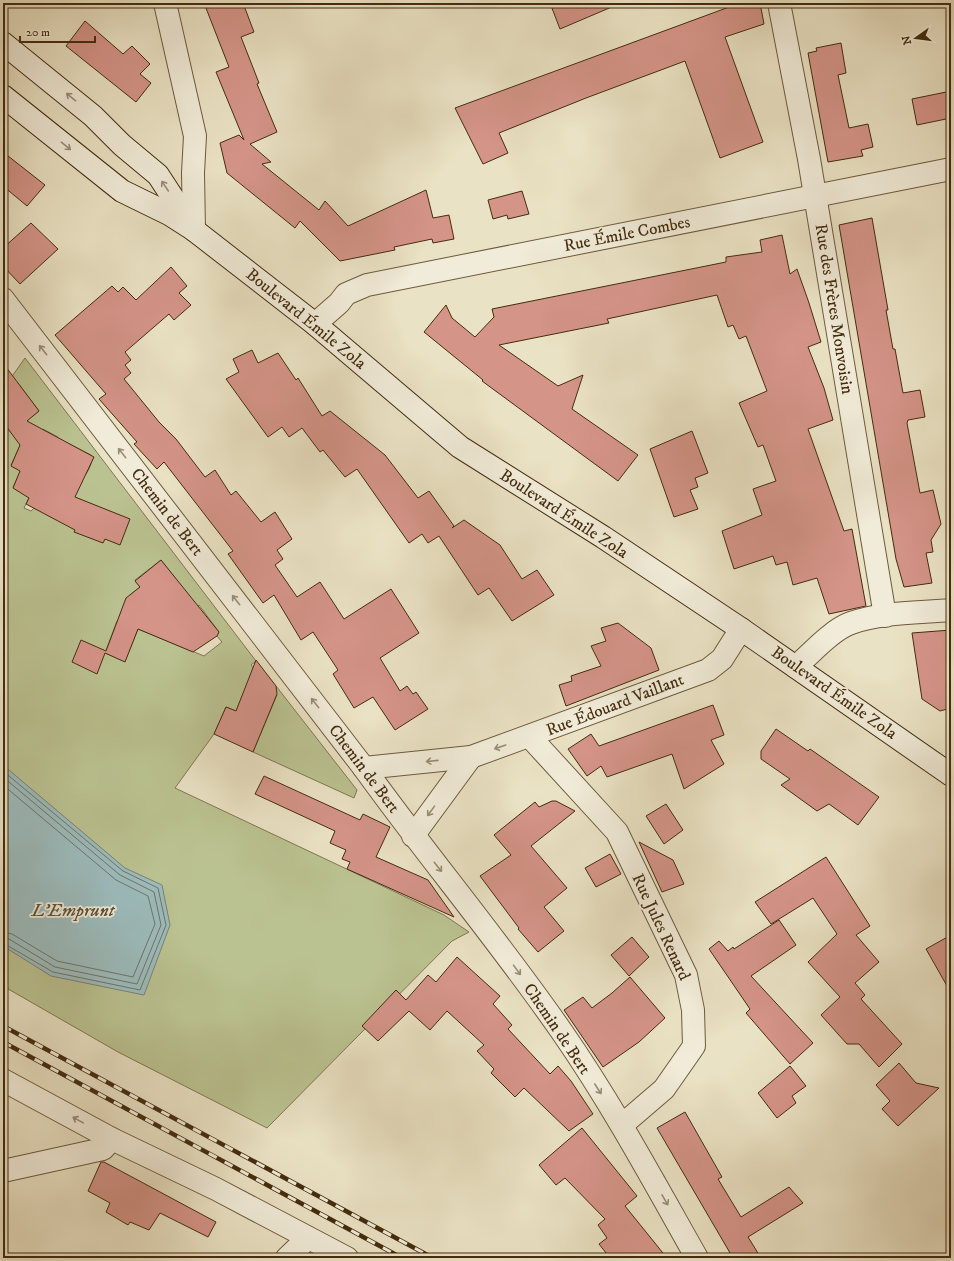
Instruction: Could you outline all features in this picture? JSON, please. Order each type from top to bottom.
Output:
[{"type":"street","points":[[166,3],[195,136],[193,173],[194,230]]},
{"type":"street","name":"Rue des Frères Monvoisin","points":[[779,3],[815,197],[885,616]]},
{"type":"street","name":"Boulevard Émile Zola","points":[[3,43],[93,116],[122,145],[158,175],[194,230]]},
{"type":"street","name":"Boulevard Émile Zola","points":[[3,96],[122,190],[169,214],[194,230],[315,324],[460,447],[742,629],[951,775]]},
{"type":"street","name":"Rue Émile Combes","points":[[315,324],[339,304],[346,294],[367,285],[951,169]]},
{"type":"street","name":"Chemin de Bert","points":[[3,299],[364,768],[413,836],[478,916],[553,1020],[622,1125],[697,1258]]},
{"type":"street","points":[[796,667],[822,642],[850,623],[885,616],[951,610]]},
{"type":"street","name":"Rue Édouard Vaillant","points":[[364,768],[471,757],[530,737],[708,670],[722,659],[742,629]]},
{"type":"street","name":"Rue Jules Renard","points":[[530,737],[617,832],[686,975],[693,1010],[694,1046],[664,1089],[622,1125]]},
{"type":"street","points":[[413,836],[471,757]]},
{"type":"street","points":[[3,1080],[112,1139],[216,1189],[298,1248],[347,1258]]},
{"type":"street","points":[[3,1171],[103,1149],[112,1139]]},
{"type":"green space","points":[[25,358],[256,661],[251,665],[256,672],[276,686],[357,790],[354,798],[253,752],[277,695],[248,682],[236,711],[226,707],[214,734],[175,788],[444,915],[469,932],[452,941],[267,1128],[118,1052],[3,986],[3,422],[11,433],[39,411],[18,383],[3,393],[3,389]],"holes":[[[29,426],[41,431],[43,429],[58,437],[41,469],[18,491],[13,487],[21,471],[11,465]],[[65,442],[91,455],[91,464],[87,472],[80,480],[31,511],[24,508],[36,483]],[[161,560],[182,587],[166,630],[199,605],[219,632],[216,635],[222,642],[204,656],[138,629],[125,661],[105,653],[117,621],[145,614],[130,595],[140,587],[135,580]]]},
{"type":"water","name":"L'Emprunt","points":[[3,765],[125,868],[162,885],[170,925],[144,995],[51,976],[3,946]]},
{"type":"building","points":[[204,3],[243,3],[254,32],[241,37],[259,83],[257,84],[277,132],[250,144],[271,162],[262,164],[319,210],[325,201],[348,226],[426,190],[433,218],[449,215],[454,239],[433,243],[432,239],[394,247],[395,250],[340,261],[300,221],[295,228],[227,173],[220,143],[239,135],[244,140],[216,72],[229,67]]},
{"type":"building","points":[[550,3],[621,3],[560,29]]},
{"type":"building","points":[[740,3],[760,3],[764,24],[725,37],[763,142],[720,158],[685,61],[586,98],[499,133],[508,153],[483,164],[455,108]]},
{"type":"building","points":[[85,21],[123,54],[132,46],[150,64],[140,74],[151,83],[136,102],[66,46]]},
{"type":"building","points":[[841,43],[846,73],[838,75],[849,128],[868,124],[873,147],[861,150],[863,156],[828,162],[808,53],[817,51],[816,48]]},
{"type":"building","points":[[951,91],[951,118],[917,125],[912,99]]},
{"type":"building","points":[[3,152],[45,185],[27,206],[3,186]]},
{"type":"building","points":[[522,191],[529,214],[508,219],[507,215],[493,219],[488,200]]},
{"type":"building","points":[[872,218],[888,310],[886,310],[903,393],[920,390],[925,417],[908,420],[907,423],[920,493],[933,490],[941,524],[931,540],[933,552],[926,553],[932,583],[904,587],[896,559],[839,225]]},
{"type":"building","points":[[31,223],[58,249],[20,284],[3,266],[3,248]]},
{"type":"building","points":[[782,235],[790,274],[797,269],[821,342],[808,347],[824,388],[833,420],[808,429],[844,531],[852,529],[866,606],[829,614],[817,578],[793,585],[787,562],[776,565],[773,556],[734,569],[722,531],[762,515],[753,489],[776,481],[763,445],[758,447],[739,403],[767,391],[746,336],[739,339],[733,325],[728,327],[717,295],[607,319],[609,323],[499,345],[558,386],[583,375],[572,409],[638,455],[618,481],[482,381],[483,380],[424,332],[446,305],[452,318],[475,337],[494,317],[492,309],[726,262],[726,257],[762,252],[760,240]]},
{"type":"building","points":[[171,267],[187,286],[179,293],[191,305],[174,320],[169,314],[125,352],[131,360],[125,365],[131,373],[124,379],[159,422],[176,439],[205,477],[215,470],[231,495],[236,491],[261,522],[275,512],[292,539],[277,550],[283,559],[275,565],[297,597],[320,582],[344,619],[391,589],[419,633],[380,658],[400,691],[407,686],[413,694],[416,692],[428,709],[395,730],[373,697],[354,708],[333,674],[338,670],[313,632],[301,640],[274,595],[263,603],[228,554],[233,551],[164,462],[157,469],[134,444],[137,442],[99,399],[106,394],[55,335],[112,286],[118,292],[123,287],[136,300]]},
{"type":"building","points":[[252,350],[258,363],[278,353],[296,380],[298,378],[322,416],[330,411],[385,455],[418,498],[429,491],[454,526],[452,528],[464,520],[500,545],[522,579],[537,570],[554,595],[512,621],[489,588],[478,595],[439,536],[428,543],[422,534],[409,543],[357,469],[345,477],[323,450],[320,452],[302,428],[289,437],[282,427],[268,437],[226,379],[239,372],[233,359]]},
{"type":"building","points":[[3,363],[39,411],[27,421],[94,457],[75,497],[130,519],[120,545],[105,539],[103,543],[74,532],[75,530],[26,504],[29,498],[13,488],[20,471],[11,466],[20,445],[3,422]]},
{"type":"building","points":[[692,431],[708,473],[695,478],[698,487],[690,490],[698,509],[674,517],[650,449]]},
{"type":"building","points":[[161,560],[219,632],[217,636],[193,652],[138,629],[125,662],[105,653],[97,674],[72,662],[81,640],[106,651],[126,598],[140,587],[135,581]]},
{"type":"building","points":[[618,623],[651,648],[659,670],[566,706],[559,685],[572,681],[571,676],[601,666],[591,646],[606,641],[601,628]]},
{"type":"building","points":[[951,630],[951,708],[940,711],[922,699],[912,633]]},
{"type":"building","points":[[256,660],[276,686],[277,694],[253,752],[214,734],[226,707],[236,711]]},
{"type":"building","points":[[713,705],[724,735],[711,740],[724,764],[684,789],[672,754],[607,777],[601,766],[587,776],[568,749],[591,734],[599,746]]},
{"type":"building","points":[[776,729],[808,751],[810,749],[879,797],[858,825],[829,804],[817,811],[781,785],[790,779],[761,759],[761,751]]},
{"type":"building","points":[[264,776],[360,820],[363,814],[390,827],[376,857],[428,880],[454,917],[347,869],[350,862],[342,859],[346,850],[330,843],[335,831],[255,794]]},
{"type":"building","points":[[552,801],[556,801],[575,811],[531,846],[567,888],[544,907],[564,931],[538,952],[518,929],[519,928],[480,876],[511,855],[494,835],[535,802],[539,807]]},
{"type":"building","points":[[666,804],[683,830],[664,844],[646,816]]},
{"type":"building","points":[[639,842],[673,860],[684,884],[662,892]]},
{"type":"building","points":[[610,854],[621,874],[596,887],[585,868]]},
{"type":"building","points":[[826,857],[870,926],[856,935],[879,962],[855,983],[865,995],[861,999],[902,1044],[879,1067],[859,1044],[847,1044],[821,1015],[840,997],[808,962],[837,934],[813,898],[771,924],[755,902]]},
{"type":"building","points":[[779,920],[796,945],[751,976],[813,1043],[790,1064],[746,1013],[750,1009],[709,949],[719,941],[728,951],[733,947],[734,949]]},
{"type":"building","points":[[951,935],[951,993],[926,949]]},
{"type":"building","points":[[632,937],[649,957],[629,976],[611,955]]},
{"type":"building","points":[[457,957],[500,996],[493,1004],[512,1025],[508,1029],[550,1074],[558,1066],[571,1081],[593,1114],[569,1131],[524,1088],[515,1097],[491,1073],[494,1069],[477,1051],[484,1045],[447,1011],[430,1030],[409,1011],[378,1041],[362,1026],[396,990],[406,1000],[428,975],[436,982]]},
{"type":"building","points":[[630,977],[665,1018],[639,1042],[603,1067],[564,1010],[583,997],[592,1008]]},
{"type":"building","points":[[899,1063],[916,1083],[939,1088],[898,1126],[882,1109],[890,1101],[876,1085]]},
{"type":"building","points":[[790,1066],[806,1086],[792,1096],[796,1103],[777,1118],[758,1093]]},
{"type":"building","points":[[685,1112],[722,1177],[718,1179],[741,1217],[789,1187],[803,1203],[748,1237],[761,1258],[733,1258],[657,1128]]},
{"type":"building","points":[[582,1128],[637,1196],[625,1206],[667,1258],[610,1258],[599,1244],[607,1238],[598,1225],[605,1219],[565,1178],[556,1185],[539,1165]]},
{"type":"building","points":[[101,1162],[104,1162],[216,1222],[208,1237],[160,1213],[149,1230],[130,1222],[128,1225],[106,1212],[110,1203],[88,1191]]},
{"type":"railway","points":[[3,1026],[433,1258]]},
{"type":"railway","points":[[3,1042],[402,1258]]}]
